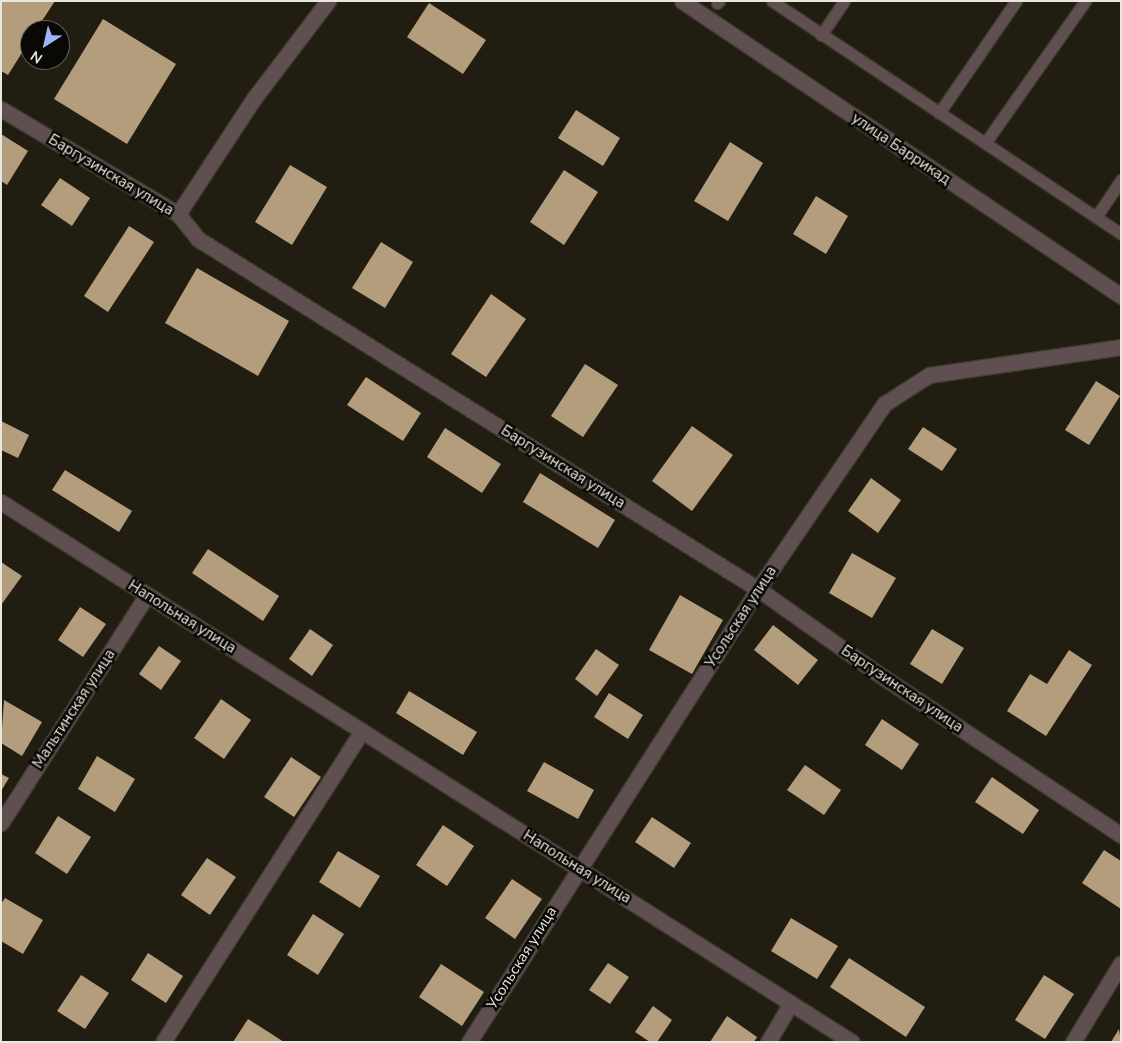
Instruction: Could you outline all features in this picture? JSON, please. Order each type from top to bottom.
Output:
[{"type":"street","points":[[178,214],[255,98],[328,1]]},
{"type":"street","name":"улица Баррикад","points":[[682,1],[1121,296]]},
{"type":"street","name":"Баргузинская улица","points":[[1,109],[178,214],[198,239],[758,589],[877,673],[1121,835]]},
{"type":"street","name":"Усольская улица","points":[[469,1042],[758,589],[884,404],[929,375],[1121,347]]},
{"type":"street","name":"Напольная улица","points":[[1,502],[852,1042]]},
{"type":"street","name":"Мальтинская улица","points":[[1,823],[147,595]]},
{"type":"street","points":[[163,1042],[362,731]]},
{"type":"street","points":[[1074,1042],[1121,963]]},
{"type":"street","points":[[768,1042],[791,1003]]},
{"type":"lane","points":[[772,1],[1121,234]]},
{"type":"lane","points":[[822,34],[844,1]]},
{"type":"lane","points":[[939,113],[1016,1]]},
{"type":"lane","points":[[984,143],[1085,1]]},
{"type":"lane","points":[[1096,217],[1121,180]]},
{"type":"building","points":[[1,1],[55,1],[43,20],[20,20],[20,56],[8,75],[1,71]]},
{"type":"building","points":[[429,3],[486,40],[463,74],[407,37]]},
{"type":"building","points":[[103,19],[176,64],[127,144],[54,99]]},
{"type":"building","points":[[576,110],[620,138],[603,166],[558,138]]},
{"type":"building","points":[[1,134],[28,151],[7,185],[1,181]]},
{"type":"building","points":[[730,142],[763,163],[728,221],[694,201]]},
{"type":"building","points":[[290,165],[327,187],[292,245],[255,222]]},
{"type":"building","points":[[564,170],[598,192],[564,245],[530,222]]},
{"type":"building","points":[[60,178],[90,198],[72,226],[41,205]]},
{"type":"building","points":[[816,196],[848,216],[826,254],[793,234]]},
{"type":"building","points":[[129,226],[154,242],[108,312],[84,296]]},
{"type":"building","points":[[381,242],[413,262],[385,308],[352,288]]},
{"type":"building","points":[[197,268],[289,321],[258,376],[165,323]]},
{"type":"building","points":[[491,294],[526,319],[486,377],[451,354]]},
{"type":"building","points":[[585,364],[618,385],[583,437],[551,416]]},
{"type":"building","points":[[366,377],[421,413],[403,441],[347,405]]},
{"type":"building","points":[[1096,381],[1120,396],[1089,445],[1065,430]]},
{"type":"building","points":[[1,421],[29,435],[18,458],[1,450]]},
{"type":"building","points":[[692,426],[733,455],[692,511],[652,481]]},
{"type":"building","points":[[923,427],[957,449],[942,471],[908,449]]},
{"type":"building","points":[[445,428],[501,464],[482,493],[427,457]]},
{"type":"building","points":[[65,470],[132,511],[119,532],[52,490]]},
{"type":"building","points":[[540,473],[615,520],[598,548],[523,502]]},
{"type":"building","points":[[871,478],[901,500],[878,533],[848,511]]},
{"type":"building","points":[[208,549],[279,596],[263,621],[192,573]]},
{"type":"building","points":[[852,553],[896,578],[872,618],[829,593]]},
{"type":"building","points":[[1,562],[22,576],[1,605]]},
{"type":"building","points":[[680,595],[723,620],[692,674],[649,650]]},
{"type":"building","points":[[80,607],[106,624],[83,657],[58,640]]},
{"type":"building","points":[[773,625],[818,660],[798,685],[754,650]]},
{"type":"building","points":[[310,629],[333,645],[312,676],[289,659]]},
{"type":"building","points":[[932,629],[964,648],[942,684],[910,664]]},
{"type":"building","points":[[159,646],[181,661],[161,690],[139,674]]},
{"type":"building","points":[[596,649],[619,665],[597,696],[575,679]]},
{"type":"building","points":[[1069,650],[1092,665],[1046,736],[1007,711],[1030,674],[1047,684]]},
{"type":"building","points":[[409,691],[477,732],[463,755],[396,713]]},
{"type":"building","points":[[609,693],[643,715],[628,739],[594,717]]},
{"type":"building","points":[[221,699],[251,720],[224,759],[194,738]]},
{"type":"building","points":[[4,700],[42,722],[22,756],[1,743]]},
{"type":"building","points":[[882,719],[919,744],[902,770],[865,745]]},
{"type":"building","points":[[97,756],[135,779],[115,812],[78,789]]},
{"type":"building","points":[[291,757],[321,777],[294,817],[264,797]]},
{"type":"building","points":[[544,762],[594,790],[578,819],[527,791]]},
{"type":"building","points":[[805,765],[841,790],[824,815],[787,790]]},
{"type":"building","points":[[1,774],[9,778],[1,791]]},
{"type":"building","points":[[992,777],[1039,810],[1023,834],[975,802]]},
{"type":"building","points":[[58,816],[91,837],[67,874],[35,853]]},
{"type":"building","points":[[652,817],[691,843],[674,868],[635,842]]},
{"type":"building","points":[[443,825],[474,846],[447,886],[416,865]]},
{"type":"building","points":[[1104,850],[1121,861],[1121,909],[1082,883]]},
{"type":"building","points":[[338,851],[380,876],[360,908],[319,882]]},
{"type":"building","points":[[207,858],[236,877],[210,915],[181,895]]},
{"type":"building","points":[[512,879],[542,899],[515,939],[485,918]]},
{"type":"building","points":[[5,898],[43,920],[23,954],[1,941],[1,904]]},
{"type":"building","points":[[313,914],[344,934],[318,975],[287,955]]},
{"type":"building","points":[[791,918],[838,946],[817,979],[771,951]]},
{"type":"building","points":[[148,953],[183,976],[166,1003],[131,980]]},
{"type":"building","points":[[849,958],[925,1007],[906,1037],[830,987]]},
{"type":"building","points":[[608,963],[629,977],[610,1004],[589,990]]},
{"type":"building","points":[[441,964],[484,992],[462,1026],[419,997]]},
{"type":"building","points":[[81,975],[109,993],[85,1029],[57,1011]]},
{"type":"building","points":[[1044,975],[1074,994],[1045,1039],[1015,1020]]},
{"type":"building","points":[[653,1006],[672,1020],[657,1042],[650,1042],[635,1032]]},
{"type":"building","points":[[727,1016],[757,1037],[754,1042],[710,1042]]},
{"type":"building","points":[[248,1019],[284,1042],[233,1042]]},
{"type":"building","points":[[1119,1029],[1121,1042],[1111,1042]]}]
